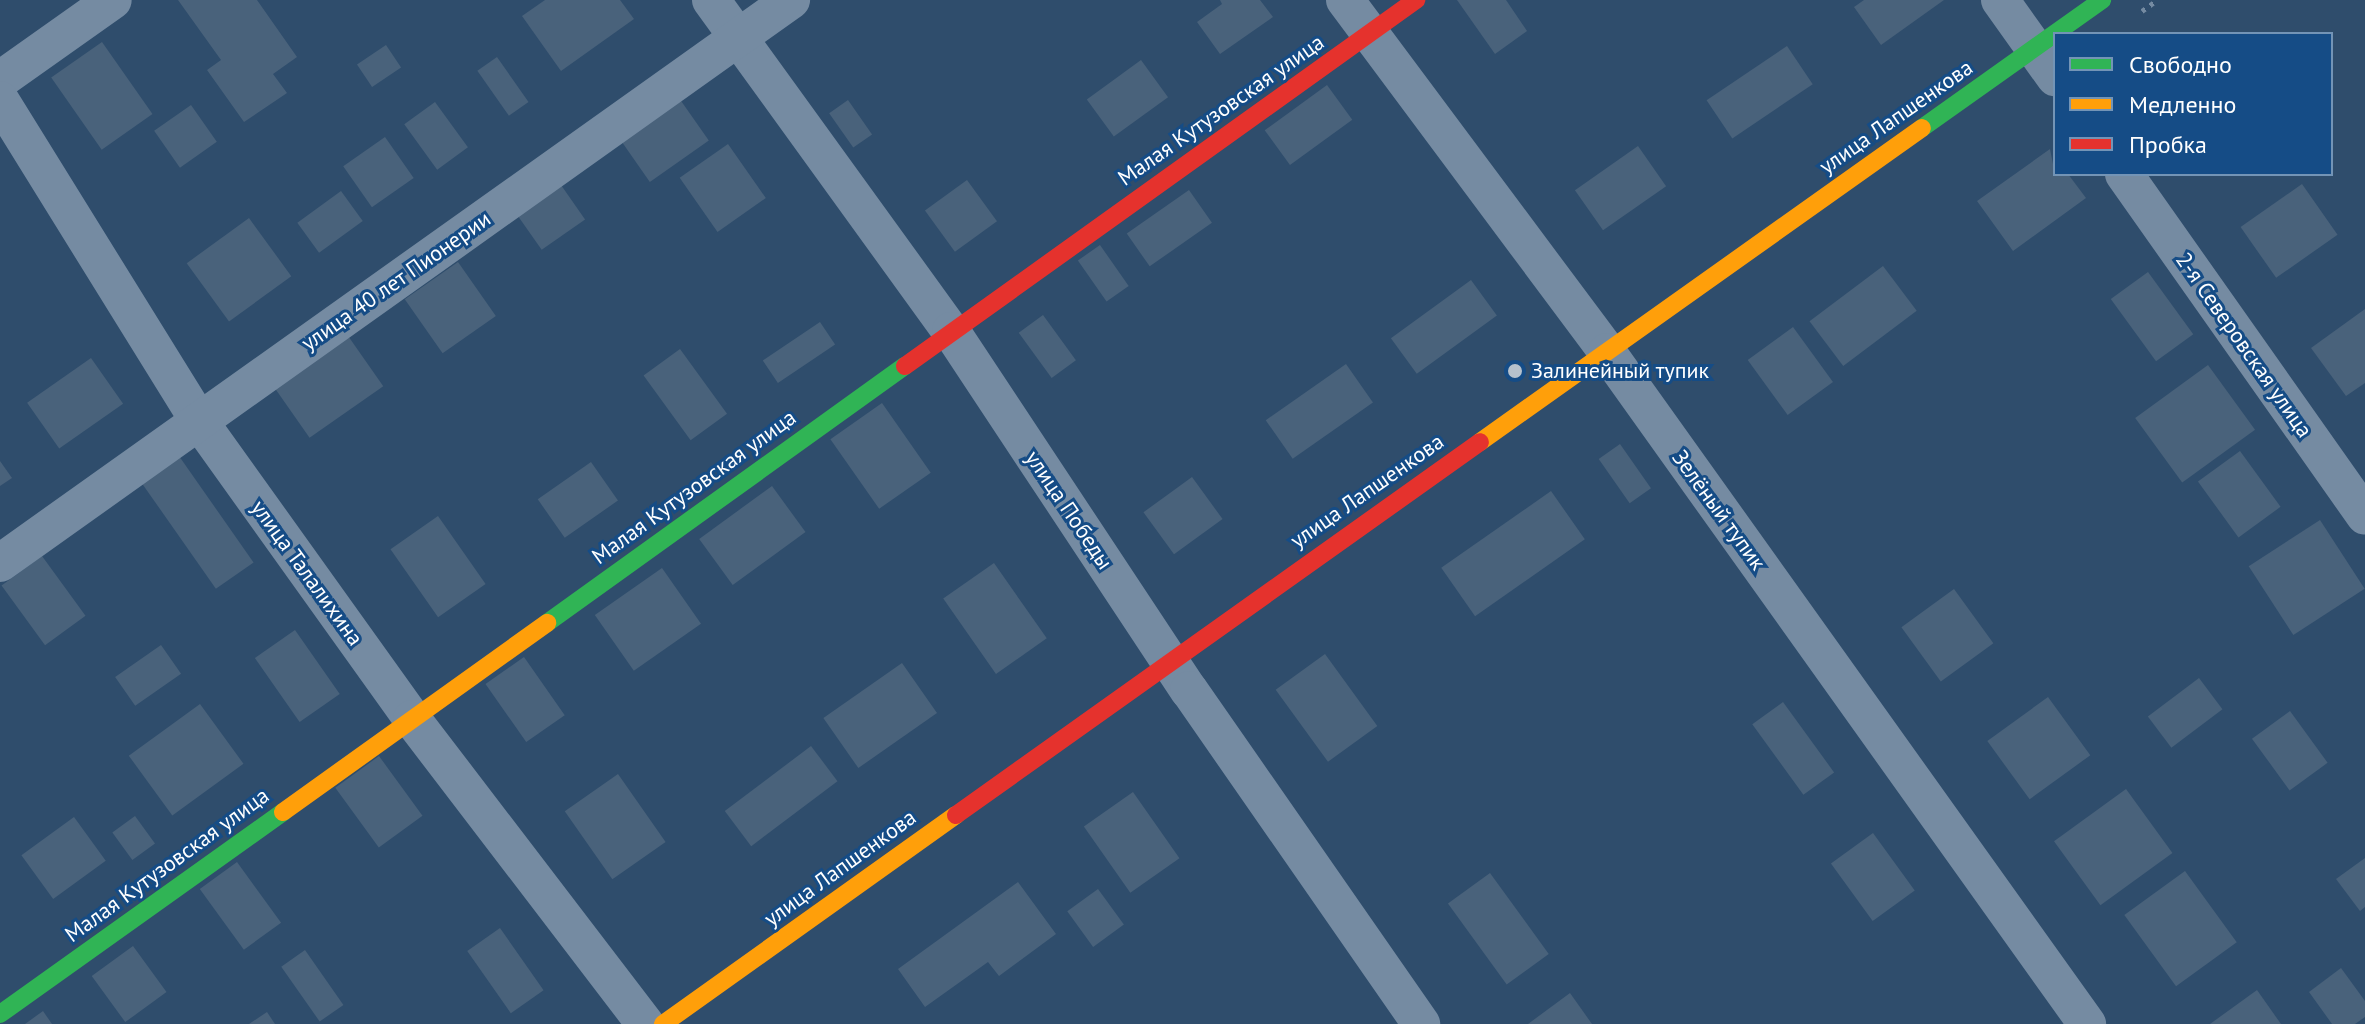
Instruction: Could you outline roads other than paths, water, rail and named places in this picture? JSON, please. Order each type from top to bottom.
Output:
[{"type":"street","points":[[0,80],[113,0]]},
{"type":"street","name":"улица Победы","points":[[711,0],[951,331],[1170,661],[1421,1024]]},
{"type":"street","name":"улица 40 лет Пионерии","points":[[0,563],[791,0]]},
{"type":"street","name":"Зелёный тупик","points":[[1345,0],[1607,352],[2087,1024]]},
{"type":"street","name":"Малая Кутузовская улица","points":[[0,1014],[1416,0]]},
{"type":"street","points":[[2000,0],[2045,62]]},
{"type":"street","name":"улица Лапшенкова","points":[[2073,32],[2102,0]]},
{"type":"street","name":"улица Лапшенкова","points":[[663,1024],[1607,352],[2045,62]]},
{"type":"street","name":"улица Талалихина","points":[[0,100],[199,421],[412,719],[645,1024]]},
{"type":"street","name":"2-я Северовская улица","points":[[2125,176],[2365,516]]},
{"type":"place","name":"Залинейный тупик","points":[[1515,371]]}]
